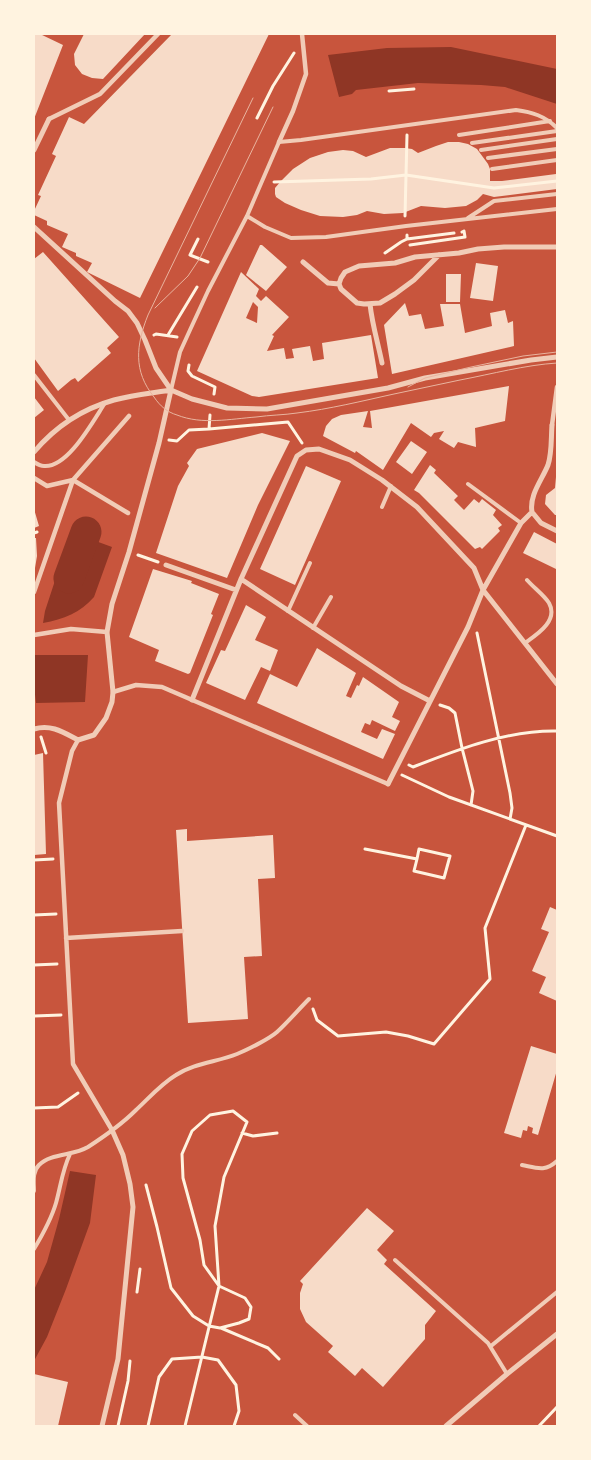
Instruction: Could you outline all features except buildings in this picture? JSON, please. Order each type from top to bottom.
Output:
[{"type":"street","points":[[35,146],[49,119],[100,94],[158,34]]},
{"type":"street","points":[[279,142],[293,111],[306,74],[302,34]]},
{"type":"street","points":[[34,227],[128,311],[145,340],[156,368],[171,390],[161,438],[129,552],[112,604],[107,632],[113,692],[112,702],[106,718],[94,736],[78,740],[52,727],[34,729]]},
{"type":"street","points":[[439,255],[414,280],[380,303],[357,303],[341,290],[339,284],[345,272],[359,266],[395,263],[415,257],[504,247],[557,247]]},
{"type":"street","points":[[303,262],[328,283],[339,284]]},
{"type":"street","points":[[370,304],[382,363]]},
{"type":"street","points":[[34,452],[46,438],[69,420],[105,403],[125,397],[171,390],[192,399],[227,408],[267,408],[388,388],[426,378],[557,357]]},
{"type":"street","points":[[557,387],[548,463],[530,505],[532,512],[541,523],[557,531]]},
{"type":"street","points":[[34,592],[73,480],[129,416]]},
{"type":"street","points":[[192,700],[236,590],[297,456],[306,450],[319,449],[350,460],[391,486],[417,507],[474,568],[483,590],[557,684]]},
{"type":"street","points":[[34,478],[47,486],[73,480],[128,513]]},
{"type":"street","points":[[113,692],[136,685],[162,687],[388,784],[468,627],[483,590],[521,523],[532,512]]},
{"type":"street","points":[[166,565],[236,590]]},
{"type":"street","points":[[241,579],[401,686],[430,701]]},
{"type":"street","points":[[34,635],[72,629],[107,632]]},
{"type":"street","points":[[78,740],[72,751],[59,803],[73,1064],[112,1130],[123,1154],[130,1184],[132,1207],[118,1359],[102,1426]]},
{"type":"street","points":[[66,938],[182,932]]},
{"type":"street","points":[[446,1426],[557,1334]]},
{"type":"lane","points":[[171,390],[180,352],[208,290],[247,216],[279,142],[516,110],[536,114],[550,121],[557,130],[472,142]]},
{"type":"lane","points":[[459,135],[550,121]]},
{"type":"lane","points":[[481,150],[557,139]]},
{"type":"lane","points":[[488,158],[557,149]]},
{"type":"lane","points":[[492,168],[557,160]]},
{"type":"lane","points":[[466,219],[494,201],[557,194]]},
{"type":"lane","points":[[247,216],[265,227],[291,238],[326,237],[557,209]]},
{"type":"lane","points":[[34,375],[69,420]]},
{"type":"lane","points":[[34,462],[42,466],[52,466],[66,457],[76,446],[105,403]]},
{"type":"lane","points":[[468,484],[521,523]]},
{"type":"lane","points":[[382,507],[391,486]]},
{"type":"lane","points":[[288,611],[310,563]]},
{"type":"lane","points":[[525,644],[545,628],[551,614],[548,602],[527,580]]},
{"type":"lane","points":[[313,628],[331,597]]},
{"type":"lane","points":[[34,1191],[36,1168],[41,1163],[51,1158],[87,1148],[112,1130],[176,1075],[187,1068],[239,1054],[276,1033],[309,999]]},
{"type":"lane","points":[[34,1249],[49,1222],[64,1168],[70,1154]]},
{"type":"lane","points":[[522,1165],[539,1169],[550,1168],[557,1161]]},
{"type":"lane","points":[[395,1260],[490,1346],[507,1374]]},
{"type":"lane","points":[[490,1346],[557,1292]]},
{"type":"lane","points":[[295,1415],[307,1426]]},
{"type":"path","points":[[257,118],[273,86],[292,55],[304,46]]},
{"type":"path","points":[[389,91],[414,89]]},
{"type":"path","points":[[274,182],[406,176],[494,188],[557,181]]},
{"type":"path","points":[[198,239],[190,254],[208,262]]},
{"type":"path","points":[[386,251],[407,239]]},
{"type":"path","points":[[168,336],[197,287]]},
{"type":"path","points":[[145,340],[156,334],[183,338]]},
{"type":"path","points":[[189,362],[188,371],[192,376],[215,387]]},
{"type":"path","points":[[209,430],[210,421]]},
{"type":"path","points":[[177,441],[189,430],[209,430],[288,422],[306,450]]},
{"type":"path","points":[[129,552],[166,565]]},
{"type":"path","points":[[468,627],[477,632],[500,738],[512,808],[510,819]]},
{"type":"path","points":[[430,701],[449,708],[455,713],[473,791],[471,805]]},
{"type":"path","points":[[398,763],[414,767],[462,748],[500,738],[538,730],[557,731]]},
{"type":"path","points":[[394,771],[449,797],[557,836]]},
{"type":"path","points":[[317,1020],[338,1036],[386,1032],[434,1044],[490,979],[485,928],[526,825]]},
{"type":"path","points":[[419,848],[450,856],[444,878],[414,871],[417,859],[419,848]]},
{"type":"path","points":[[365,849],[417,859]]},
{"type":"path","points":[[34,860],[62,858]]},
{"type":"path","points":[[34,914],[65,914]]},
{"type":"path","points":[[34,965],[68,963]]},
{"type":"path","points":[[34,1016],[70,1015]]},
{"type":"path","points":[[34,1108],[58,1107],[86,1087]]},
{"type":"path","points":[[184,1426],[219,1286],[215,1226],[224,1176],[247,1122],[233,1111],[210,1116],[192,1131],[182,1154],[183,1178],[200,1240],[204,1265],[219,1286],[245,1298],[251,1307],[248,1319],[220,1328]]},
{"type":"path","points":[[242,1133],[253,1136],[277,1133]]},
{"type":"path","points":[[146,1185],[172,1288],[193,1316],[209,1326],[220,1328],[268,1348],[279,1359]]},
{"type":"path","points":[[148,1426],[159,1377],[172,1359],[202,1357],[218,1360],[236,1385],[240,1411],[234,1426]]},
{"type":"path","points":[[539,1426],[557,1407]]},
{"type":"shaded area","points":[[451,47],[557,69],[557,104],[505,87],[481,85],[418,83],[356,90],[352,94],[339,97],[328,55],[387,48]]},
{"type":"shaded area","points":[[71,532],[112,547],[94,597],[89,603],[58,620],[43,623],[45,611]]},
{"type":"shaded area","points":[[34,655],[88,655],[85,702],[36,703]]},
{"type":"shaded area","points":[[70,1171],[96,1175],[90,1223],[47,1337],[34,1361],[34,1290],[47,1262]]},
{"type":"waterway","points":[[69,578],[86,532]]},
{"type":"tram line","points":[[253,98],[144,326],[139,347],[140,368],[147,387],[164,408],[173,414],[206,421],[292,414],[334,407],[508,370],[557,363]]},
{"type":"tram line","points":[[155,308],[188,276],[200,258],[273,107]]},
{"type":"tram line","points":[[408,387],[425,378],[471,367],[523,356],[557,352]]}]
